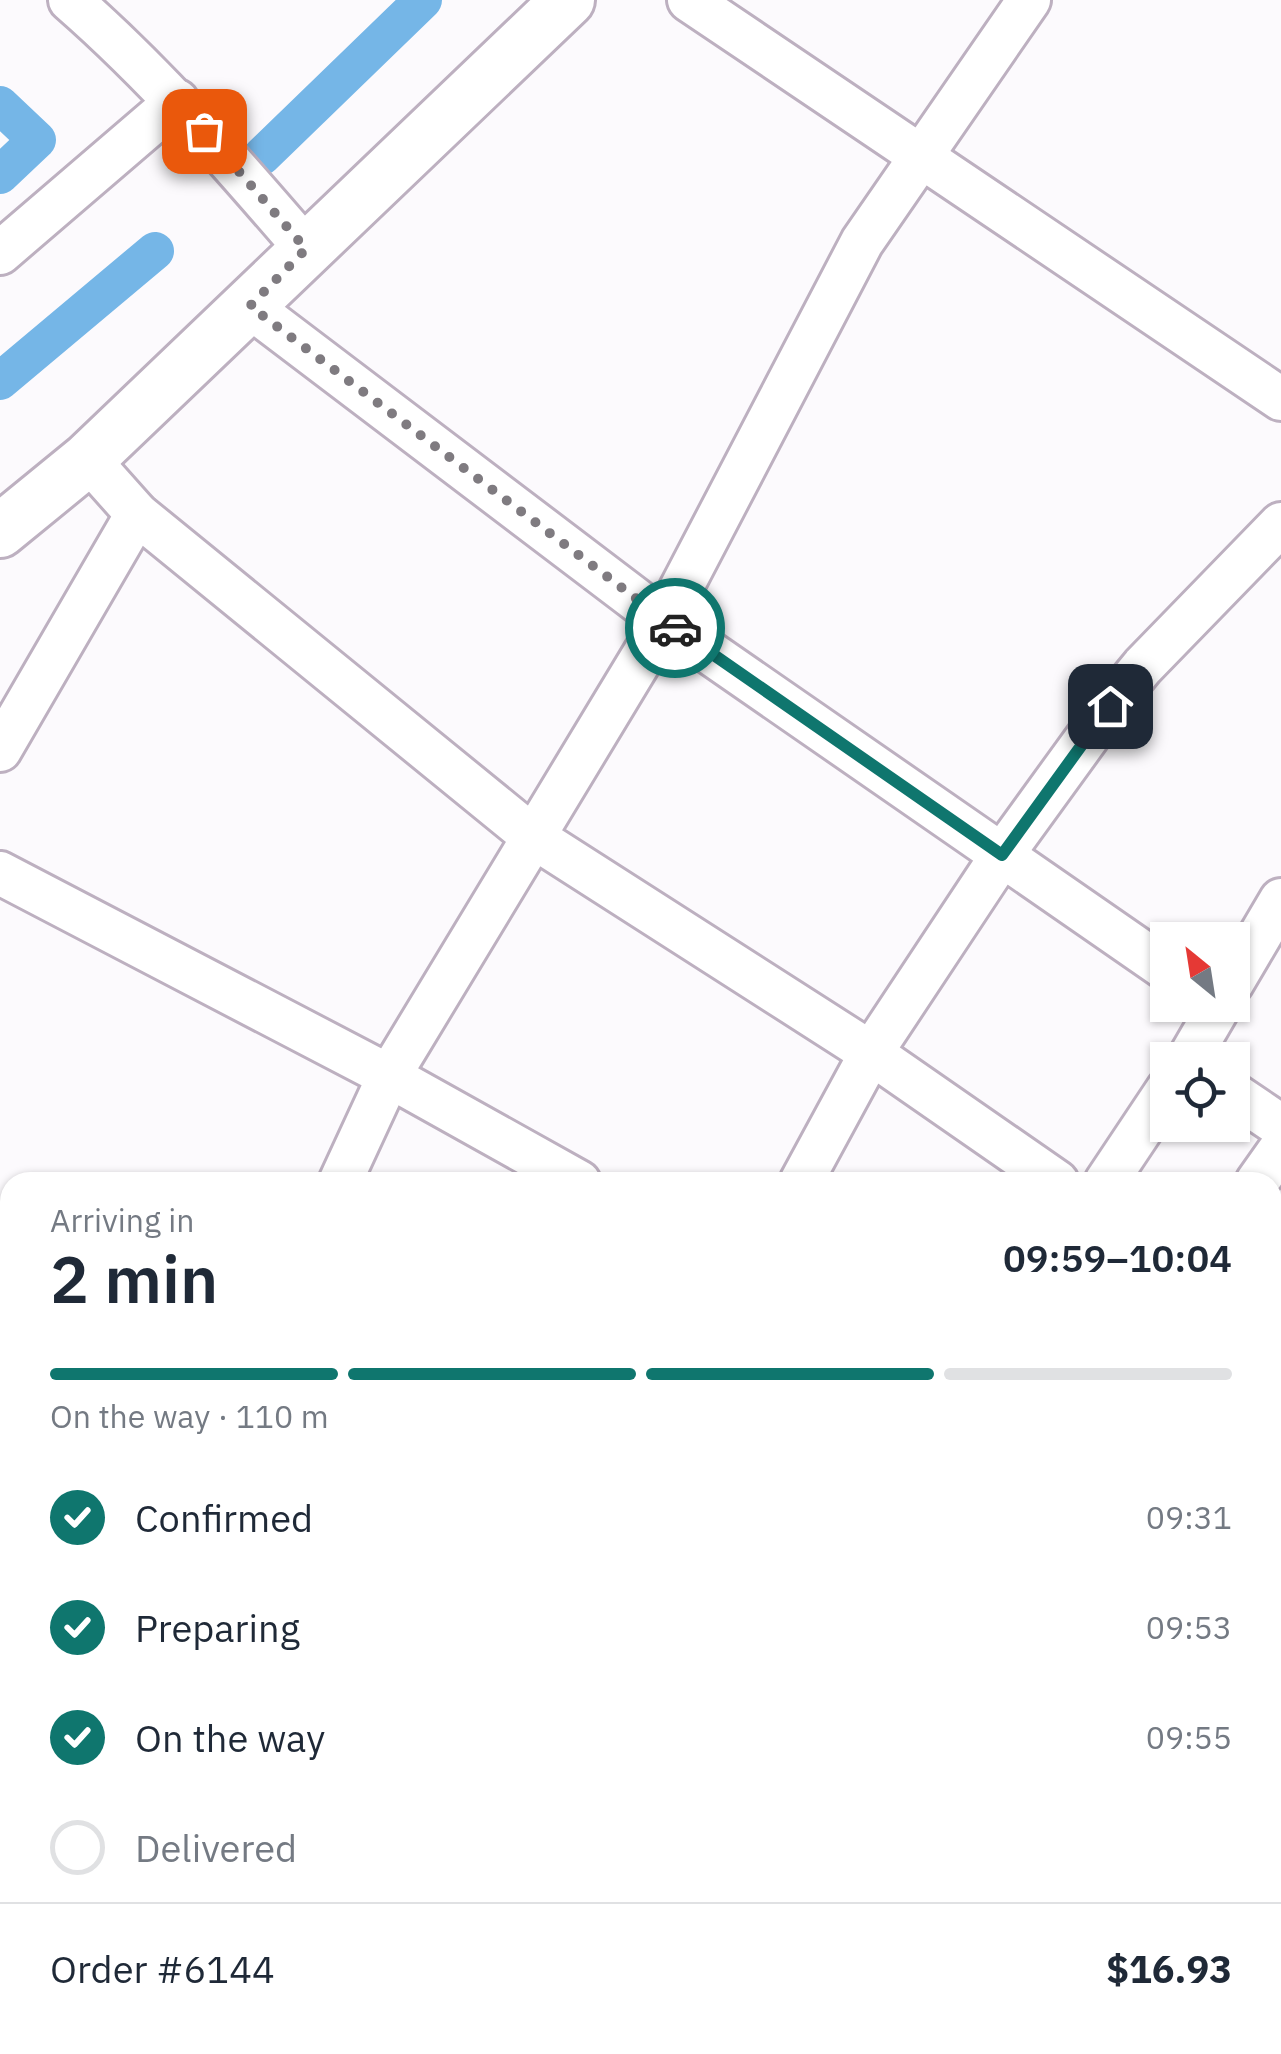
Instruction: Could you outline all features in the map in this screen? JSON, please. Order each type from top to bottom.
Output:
[{"type":"street","points":[[70,0],[131,53],[177,101],[306,249]]},
{"type":"street","points":[[0,532],[88,459],[568,0]]},
{"type":"street","points":[[689,0],[1281,398]]},
{"type":"street","points":[[345,1172],[389,1076],[664,621],[862,242],[1029,0]]},
{"type":"street","points":[[0,253],[177,101]]},
{"type":"street","points":[[250,306],[664,621],[1150,958]]},
{"type":"street","points":[[88,459],[136,514],[532,836],[871,1053],[1043,1172]]},
{"type":"street","points":[[0,750],[136,514]]},
{"type":"street","points":[[806,1172],[871,1053],[1002,855],[1110,706],[1142,666],[1281,524]]},
{"type":"street","points":[[0,873],[389,1076],[561,1172]]},
{"type":"street","points":[[1250,953],[1281,900]]},
{"type":"street","points":[[1250,1105],[1281,1126]]},
{"type":"street","points":[[1113,1172],[1150,1117]]},
{"type":"street","points":[[1265,1172],[1281,1148]]},
{"type":"waterway","points":[[262,156],[423,0]]},
{"type":"waterway","points":[[0,105],[37,140],[0,175]]},
{"type":"waterway","points":[[0,381],[155,251]]},
{"type":"way so far","points":[[204,131],[306,249],[250,306],[675,628]]},
{"type":"route","points":[[675,628],[1002,855],[1110,706]]}]
